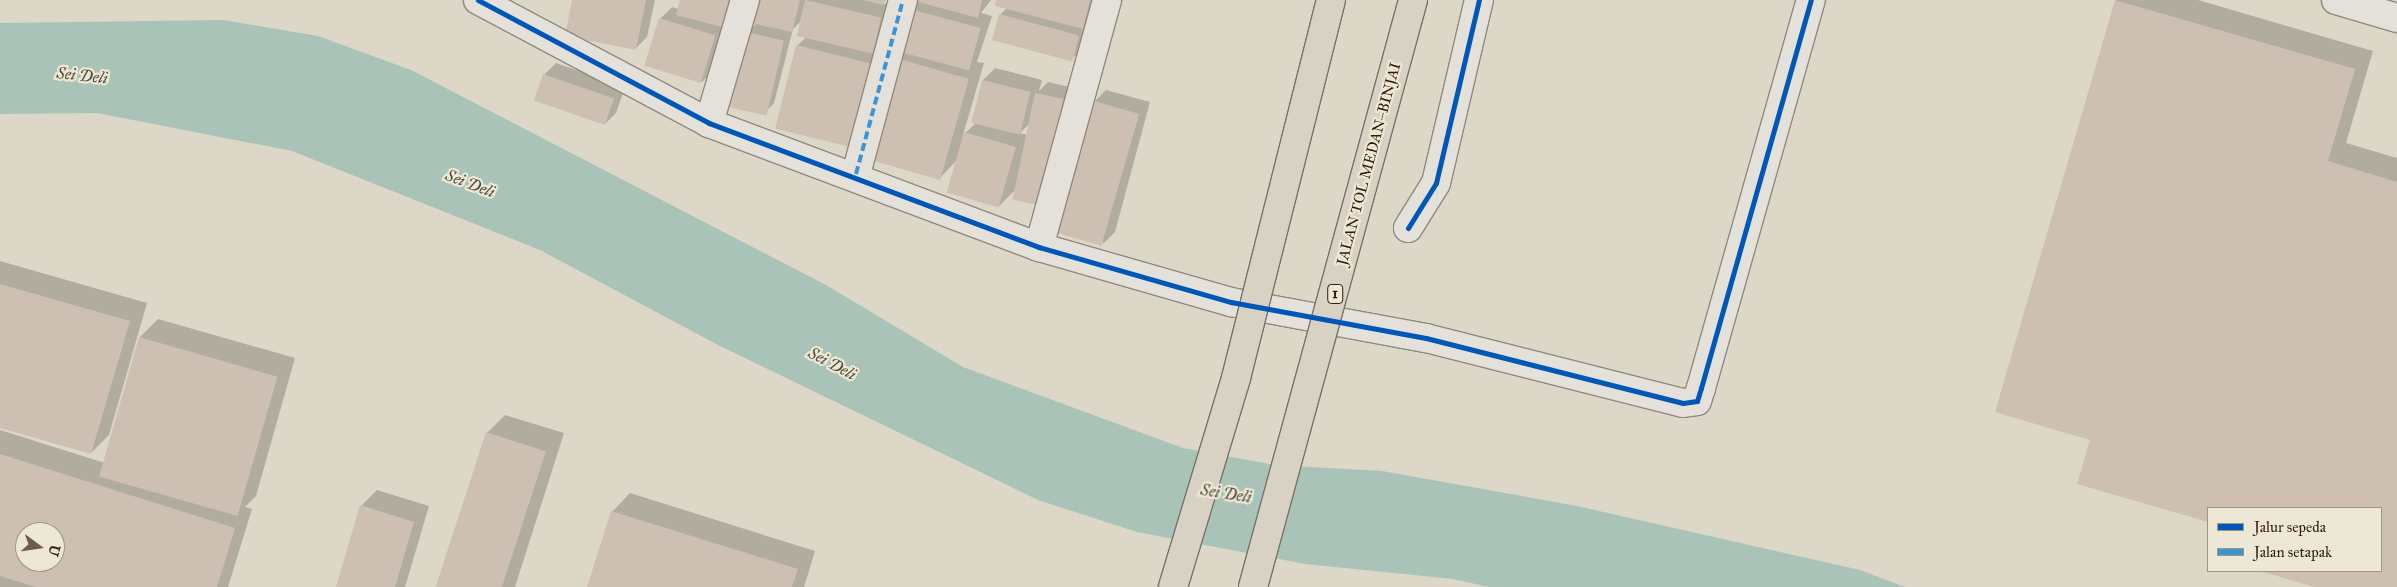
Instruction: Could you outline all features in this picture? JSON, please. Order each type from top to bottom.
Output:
[{"type":"highway","points":[[1173,587],[1236,378],[1331,0]]},
{"type":"highway","name":"JALAN TOL MEDAN–BINJAI","points":[[1253,587],[1413,0]]},
{"type":"street","points":[[478,0],[709,123],[856,174],[1039,247],[1231,302],[1405,333],[1683,403],[1697,401],[1811,0]]},
{"type":"street","points":[[709,123],[745,0]]},
{"type":"street","points":[[856,174],[903,0]]},
{"type":"street","points":[[1039,247],[1107,0]]},
{"type":"street","points":[[1408,228],[1436,183],[1480,0]]},
{"type":"street","points":[[2336,0],[2397,18]]},
{"type":"water","name":"Sei Deli","points":[[223,20],[318,36],[411,70],[826,285],[963,367],[1183,448],[1275,465],[1382,471],[1577,506],[1860,570],[1905,587],[1489,587],[1453,579],[1305,564],[1137,532],[1038,500],[718,345],[540,250],[292,151],[97,113],[0,114],[0,23]]},
{"type":"building","points":[[572,0],[646,0],[636,50],[565,36]]},
{"type":"building","points":[[680,0],[729,0],[722,27],[676,15]]},
{"type":"building","points":[[757,0],[800,0],[792,32],[751,23]]},
{"type":"building","points":[[805,0],[881,18],[873,54],[797,36]]},
{"type":"building","points":[[863,0],[884,0],[883,5]]},
{"type":"building","points":[[911,0],[982,0],[978,18]]},
{"type":"building","points":[[996,0],[1090,0],[1083,29],[995,6]]},
{"type":"building","points":[[2115,0],[2355,69],[2328,161],[2397,182],[2397,587],[2314,587],[2263,572],[2382,572],[2382,507],[2207,507],[2207,522],[2077,484],[2090,440],[1995,412]]},
{"type":"building","points":[[910,9],[981,28],[969,70],[899,52]]},
{"type":"building","points":[[999,14],[1079,35],[1072,62],[992,40]]},
{"type":"building","points":[[659,18],[715,35],[701,83],[644,66]]},
{"type":"building","points":[[746,32],[784,41],[767,116],[729,107]]},
{"type":"building","points":[[796,45],[872,64],[851,147],[775,128]]},
{"type":"building","points":[[896,58],[969,79],[940,180],[867,159]]},
{"type":"building","points":[[543,74],[614,98],[605,125],[534,100]]},
{"type":"building","points":[[982,80],[1031,92],[1020,135],[971,123]]},
{"type":"building","points":[[1035,93],[1063,99],[1041,206],[1012,200]]},
{"type":"building","points":[[1094,101],[1139,114],[1101,246],[1056,233]]},
{"type":"building","points":[[964,132],[1016,147],[999,207],[947,193]]},
{"type":"building","points":[[0,284],[130,321],[91,454],[0,428]]},
{"type":"building","points":[[139,337],[277,377],[237,516],[99,476]]},
{"type":"building","points":[[486,432],[546,451],[502,587],[436,587]]},
{"type":"building","points":[[0,454],[235,528],[217,587],[36,587],[0,576]]},
{"type":"building","points":[[360,505],[414,522],[395,587],[336,587]]},
{"type":"building","points":[[611,511],[798,569],[792,587],[587,587]]},
{"type":"marked path","points":[[856,174],[903,0]]},
{"type":"cycle path","points":[[478,0],[709,123],[1039,247],[1231,302],[1426,338],[1683,403],[1697,401],[1811,0]]},
{"type":"cycle path","points":[[1408,228],[1436,183],[1479,0]]}]
